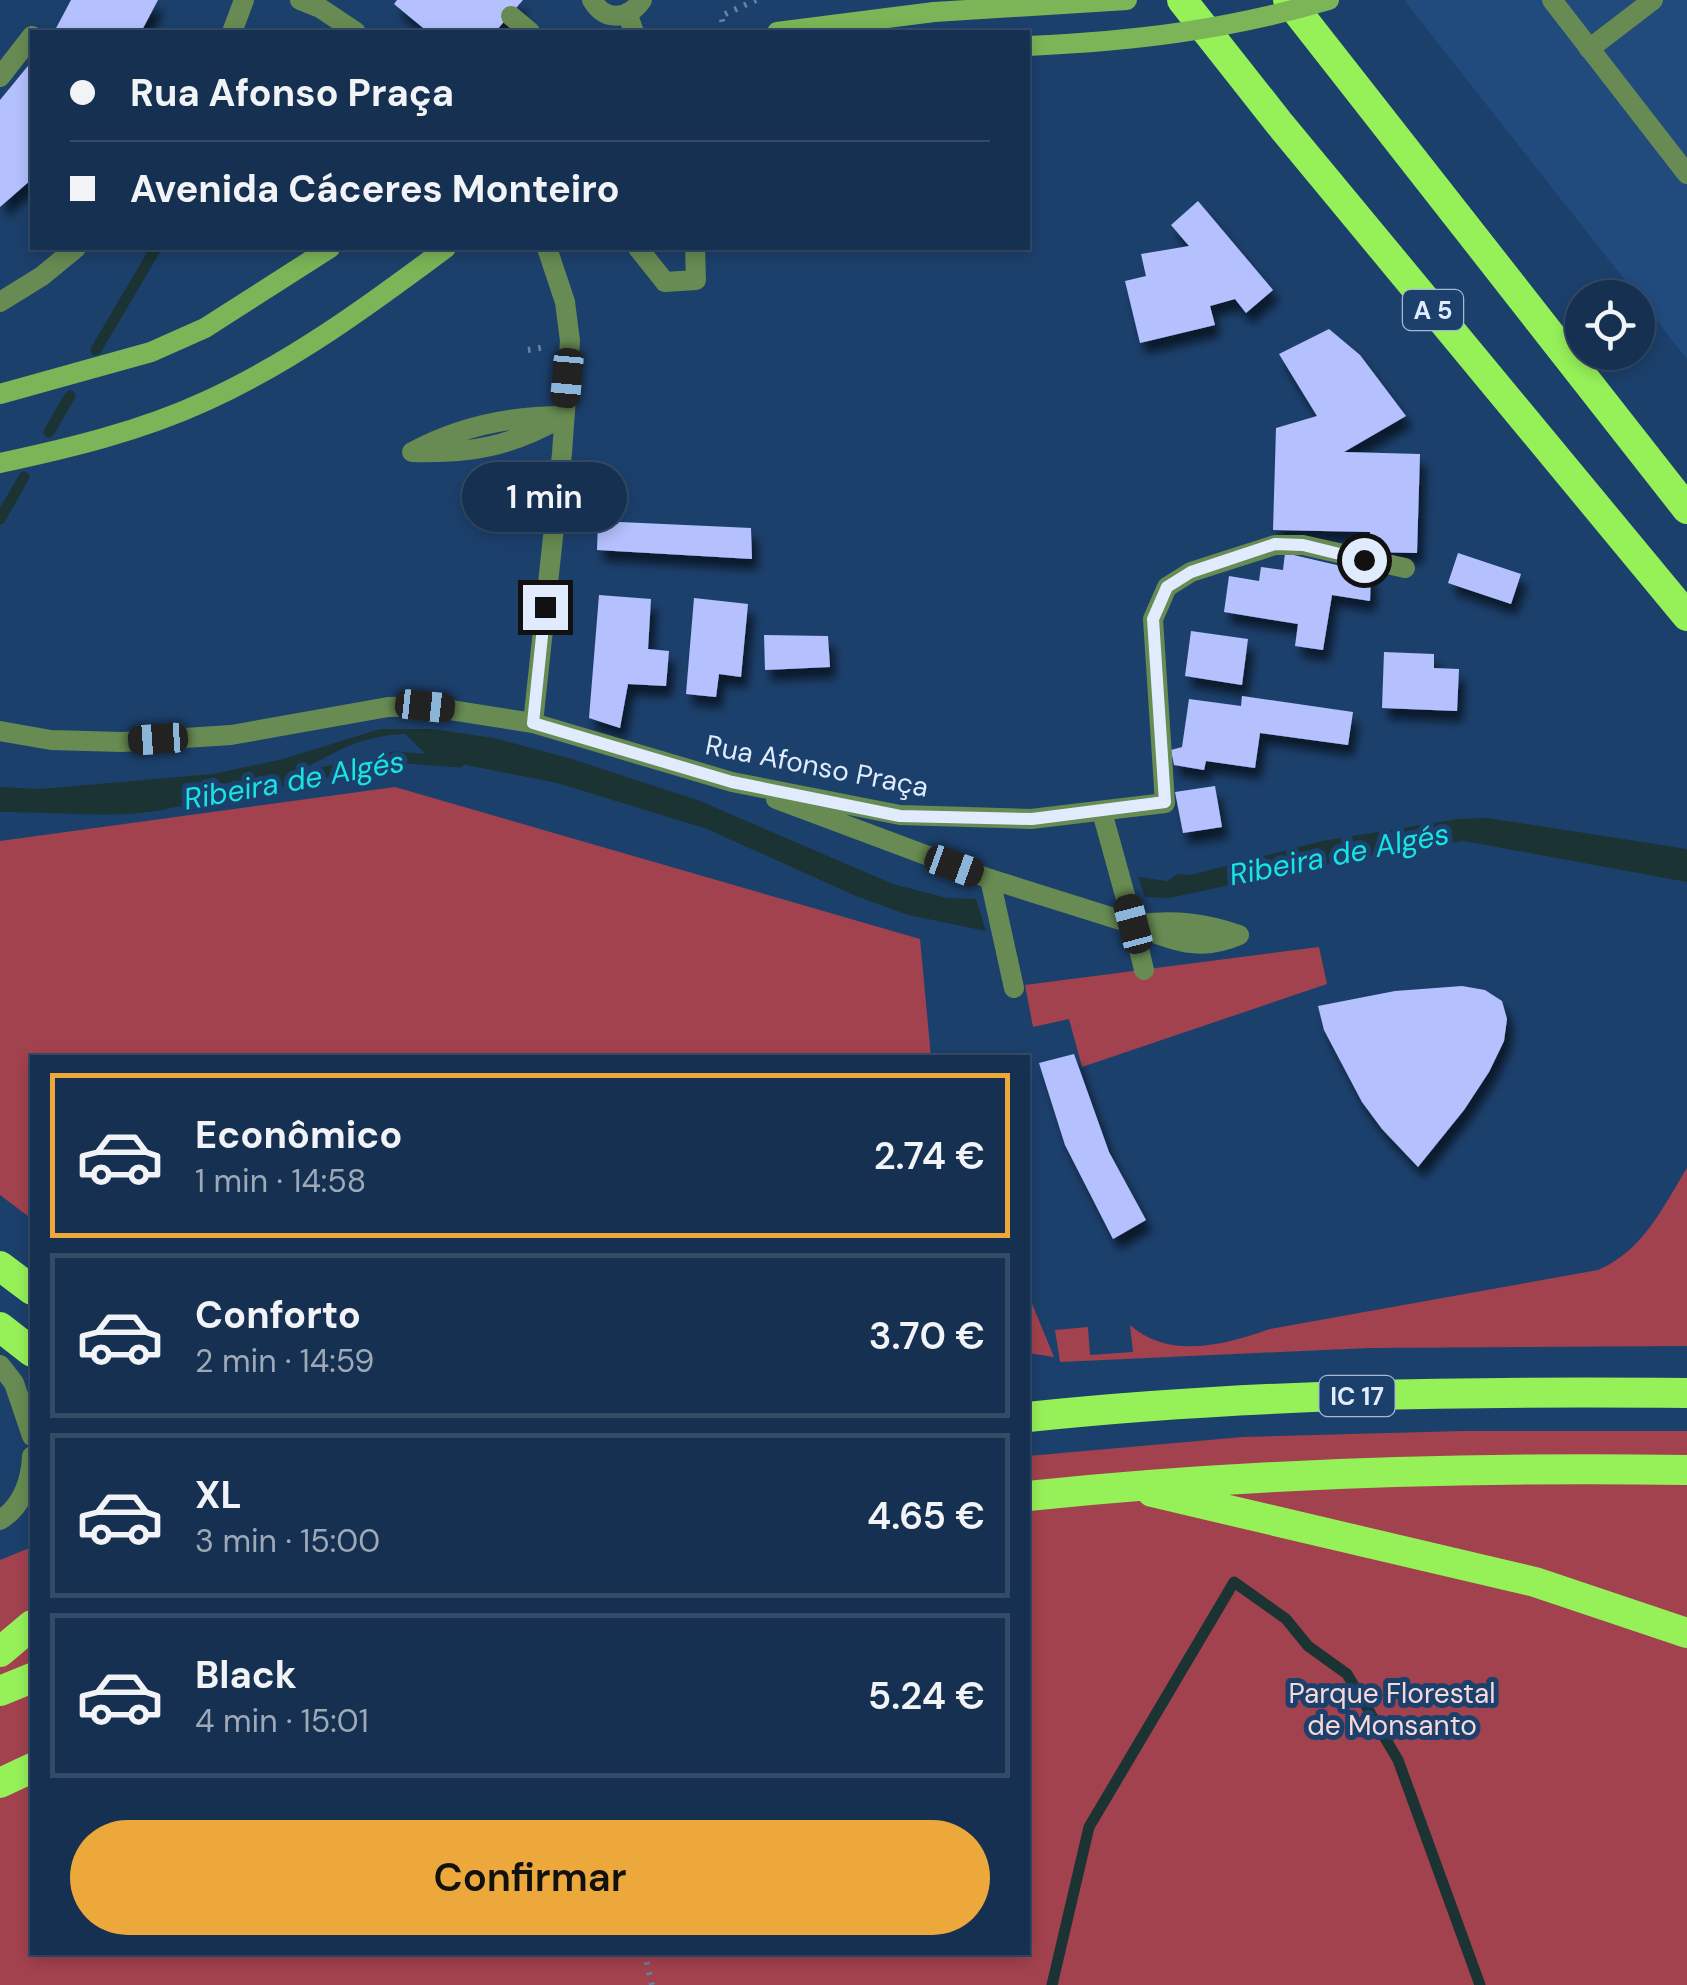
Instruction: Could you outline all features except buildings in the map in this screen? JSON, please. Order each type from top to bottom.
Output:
[{"type":"highway","name":"A 5","points":[[1182,0],[1278,123],[1687,616]]},
{"type":"highway","points":[[1288,0],[1687,509]]},
{"type":"highway","points":[[0,1266],[30,1288]]},
{"type":"highway","points":[[0,1327],[30,1350]]},
{"type":"highway","name":"IC 17","points":[[1030,1417],[1380,1395],[1687,1394]]},
{"type":"highway","points":[[1030,1496],[1280,1475],[1457,1468],[1687,1470]]},
{"type":"highway","points":[[1129,1486],[1535,1582],[1687,1633]]},
{"type":"highway","points":[[0,1652],[30,1626]]},
{"type":"highway","points":[[0,1691],[30,1679]]},
{"type":"highway","points":[[0,1782],[30,1769]]},
{"type":"street","points":[[233,30],[244,0]]},
{"type":"street","points":[[300,0],[353,30]]},
{"type":"street","points":[[592,0],[604,14],[635,15]]},
{"type":"street","points":[[793,30],[934,12],[1127,0]]},
{"type":"street","points":[[1030,46],[1162,37],[1266,18],[1329,0]]},
{"type":"street","points":[[1552,0],[1687,174]]},
{"type":"street","points":[[1590,49],[1652,0]]},
{"type":"street","points":[[510,16],[528,30]]},
{"type":"street","points":[[0,77],[30,39]]},
{"type":"street","points":[[0,302],[42,276],[74,250]]},
{"type":"street","points":[[0,394],[151,352],[205,328],[327,250]]},
{"type":"street","points":[[0,463],[148,424],[206,401],[311,343],[443,250]]},
{"type":"street","points":[[533,723],[570,341],[565,302],[548,250]]},
{"type":"street","points":[[640,250],[665,282],[696,280],[695,250]]},
{"type":"street","points":[[522,416],[564,416],[526,438],[452,453],[412,452],[448,432],[522,416]]},
{"type":"street","name":"Rua Afonso Praça","points":[[0,731],[51,740],[122,742],[231,734],[388,707],[425,706],[533,723],[732,782],[900,816],[1032,819],[1102,812],[1165,802],[1153,619],[1167,587],[1191,572],[1275,544],[1303,545],[1405,568]]},
{"type":"street","points":[[732,782],[990,879],[1133,924],[1177,920],[1209,924],[1239,935]]},
{"type":"street","points":[[1102,812],[1144,970]]},
{"type":"street","points":[[990,879],[1014,988]]},
{"type":"street","points":[[0,1365],[14,1383],[30,1430]]},
{"type":"street","points":[[0,1520],[21,1500],[30,1464]]},
{"type":"path","points":[[724,30],[720,16],[756,0]]},
{"type":"path","points":[[645,1955],[652,1985]]},
{"type":"shaded area","points":[[1404,0],[1687,0],[1687,359],[1655,318],[1655,280],[1625,280]]},
{"type":"green space","points":[[395,787],[920,939],[931,1055],[30,1055],[30,1218],[0,1195],[0,841]]},
{"type":"green space","points":[[1319,947],[1327,984],[1082,1067],[1069,1019],[1033,1027],[1025,985]]},
{"type":"green space","points":[[1687,1168],[1687,1346],[1368,1348],[1060,1362],[1055,1330],[1088,1327],[1090,1355],[1133,1352],[1130,1325],[1162,1343],[1198,1346],[1270,1329],[1598,1270],[1640,1240]]},
{"type":"green space","points":[[1030,1299],[1054,1357],[1030,1353]]},
{"type":"green space","name":"Parque Florestal de Monsanto","points":[[1462,1431],[1687,1431],[1687,1985],[0,1985],[0,1560],[30,1548],[30,1955],[1030,1955],[1030,1456],[1243,1437]]},
{"type":"water","points":[[380,729],[433,729],[494,738],[700,801],[893,884],[947,898],[976,899],[986,931],[908,915],[856,896],[707,829],[557,783],[430,758],[405,734],[357,743],[284,776],[223,784],[182,805],[154,811],[0,812],[0,787],[40,789],[213,774],[283,759]]},
{"type":"water","points":[[1488,818],[1687,849],[1687,882],[1464,841],[1394,850],[1169,898],[1145,897],[1138,877],[1167,881],[1178,874],[1190,875],[1322,841],[1458,819]]},
{"type":"waterway","points":[[96,350],[155,250]]},
{"type":"waterway","points":[[49,432],[70,396]]},
{"type":"waterway","points":[[0,519],[24,477]]},
{"type":"waterway","name":"Ribeira de Algés","points":[[177,801],[395,757],[459,762]]},
{"type":"waterway","points":[[1052,1985],[1089,1827],[1234,1582],[1286,1619],[1308,1646],[1347,1674],[1398,1760],[1480,1985]]},
{"type":"route","points":[[545,607],[533,723],[732,782],[900,816],[1032,819],[1165,802],[1153,619],[1167,587],[1191,572],[1275,544],[1303,545],[1364,560]]}]
